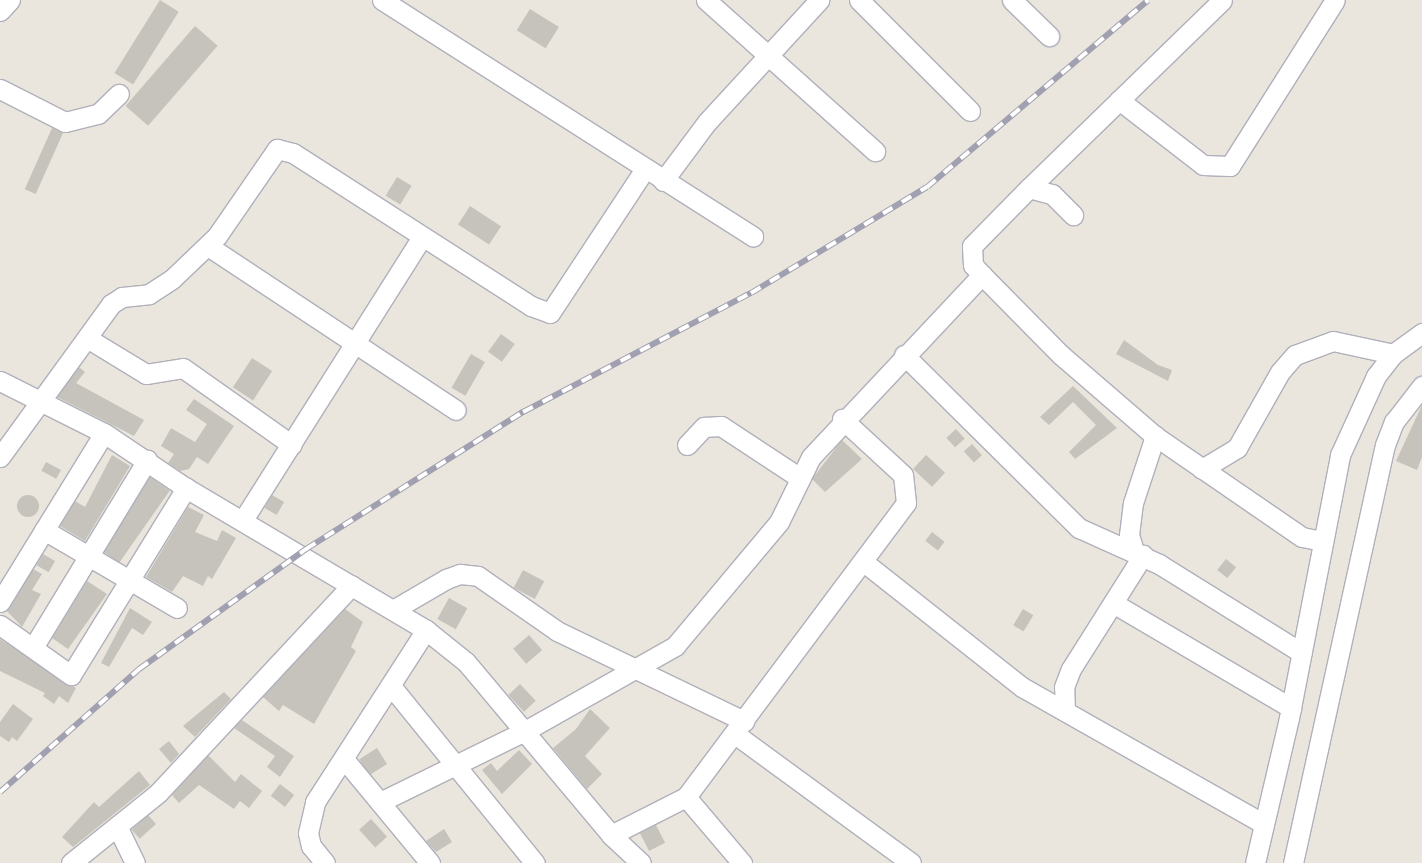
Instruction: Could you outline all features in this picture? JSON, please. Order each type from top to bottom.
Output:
[{"type":"street","points":[[0,11],[10,0]]},
{"type":"street","points":[[382,0],[663,181],[753,236]]},
{"type":"street","points":[[706,0],[764,56],[875,151]]},
{"type":"street","points":[[663,181],[764,56],[819,0]]},
{"type":"street","points":[[859,0],[970,111]]},
{"type":"street","points":[[1012,0],[1049,36]]},
{"type":"street","points":[[1222,0],[972,246],[973,265],[1061,355],[1155,436],[1302,537],[1323,541]]},
{"type":"street","points":[[1119,100],[1202,165],[1230,166],[1335,0]]},
{"type":"street","points":[[0,90],[65,122],[98,114],[119,94]]},
{"type":"street","points":[[0,457],[111,304],[122,297],[149,294],[208,246],[269,155],[284,149],[531,306],[550,313],[645,169]]},
{"type":"street","points":[[1029,188],[1052,194],[1073,215]]},
{"type":"street","points":[[243,520],[422,237]]},
{"type":"street","points":[[208,246],[456,410]]},
{"type":"street","points":[[380,802],[454,764],[523,732],[639,669],[691,630],[779,522],[800,478],[842,419],[982,275]]},
{"type":"street","points":[[1255,863],[1291,708],[1323,541],[1350,427],[1376,376],[1393,354],[1422,333]]},
{"type":"street","points":[[87,338],[146,374],[182,368],[292,445]]},
{"type":"street","points":[[1202,469],[1237,448],[1280,372],[1295,355],[1333,341],[1393,354]]},
{"type":"street","points":[[904,355],[1079,528],[1139,553],[1302,653]]},
{"type":"street","points":[[0,381],[104,433],[147,460],[186,488],[426,630],[466,662],[611,835],[640,863]]},
{"type":"street","points":[[1293,863],[1385,445],[1394,422],[1422,386]]},
{"type":"street","points":[[611,835],[686,796],[865,563],[906,503],[907,482],[842,419]]},
{"type":"street","points":[[687,446],[704,427],[721,426],[800,478]]},
{"type":"street","points":[[1,599],[104,433]]},
{"type":"street","points":[[1139,553],[1129,535],[1133,502],[1155,436]]},
{"type":"street","points":[[34,646],[147,460]]},
{"type":"street","points":[[0,625],[34,646],[71,675],[186,488]]},
{"type":"street","points":[[44,530],[128,582],[177,608]]},
{"type":"street","points":[[1065,711],[1066,679],[1113,603],[1139,553]]},
{"type":"street","points":[[865,563],[994,668],[1065,711],[1264,824]]},
{"type":"street","points":[[393,610],[446,579],[460,574],[478,576],[529,615],[600,654],[639,669],[739,728],[912,863]]},
{"type":"street","points":[[71,863],[117,826],[186,765],[352,585]]},
{"type":"street","points":[[1113,603],[1291,708]]},
{"type":"street","points":[[325,863],[311,846],[308,822],[315,802],[426,630]]},
{"type":"street","points":[[391,686],[535,863]]},
{"type":"street","points":[[344,758],[430,863]]},
{"type":"street","points":[[686,796],[742,863]]},
{"type":"street","points":[[117,826],[135,863]]},
{"type":"building","points":[[160,0],[179,12],[133,85],[114,73]]},
{"type":"building","points":[[530,9],[559,27],[546,48],[517,30]]},
{"type":"building","points":[[195,26],[218,46],[148,126],[125,106]]},
{"type":"building","points":[[52,128],[63,133],[36,194],[25,189]]},
{"type":"building","points":[[397,177],[412,186],[400,205],[386,196]]},
{"type":"building","points":[[470,206],[501,226],[489,245],[458,224]]},
{"type":"building","points":[[501,334],[515,344],[502,362],[488,352]]},
{"type":"building","points":[[1124,340],[1158,365],[1172,370],[1168,381],[1116,354]]},
{"type":"building","points":[[471,354],[485,362],[465,396],[452,388]]},
{"type":"building","points":[[252,358],[272,371],[253,400],[233,387]]},
{"type":"building","points":[[79,367],[85,372],[76,383],[144,420],[134,436],[57,397]]},
{"type":"building","points":[[1073,386],[1117,428],[1075,459],[1069,452],[1096,425],[1073,402],[1049,425],[1040,417]]},
{"type":"building","points":[[194,399],[234,426],[208,464],[197,457],[189,469],[180,471],[168,463],[174,454],[161,446],[171,428],[195,442],[207,424],[186,410]]},
{"type":"building","points":[[1422,405],[1422,457],[1417,470],[1396,461]]},
{"type":"building","points":[[956,429],[965,439],[955,447],[946,438]]},
{"type":"building","points":[[842,440],[862,459],[825,492],[812,479]]},
{"type":"building","points":[[972,444],[982,455],[974,463],[964,451]]},
{"type":"building","points":[[112,455],[130,466],[85,541],[60,526],[75,501],[85,507]]},
{"type":"building","points":[[926,455],[945,473],[932,487],[913,469]]},
{"type":"building","points":[[46,462],[61,470],[56,479],[41,471]]},
{"type":"building","points":[[150,477],[170,491],[119,563],[100,549]]},
{"type":"building","points":[[28,495],[36,498],[39,506],[36,514],[28,517],[20,514],[17,506],[20,498]]},
{"type":"building","points":[[272,495],[284,502],[277,515],[264,508]]},
{"type":"building","points":[[188,507],[204,515],[195,532],[217,541],[222,530],[236,538],[212,579],[208,576],[203,586],[183,576],[172,592],[146,577]]},
{"type":"building","points":[[932,532],[945,542],[938,551],[925,541]]},
{"type":"building","points":[[43,554],[55,561],[49,572],[37,565]]},
{"type":"building","points":[[1226,559],[1236,567],[1227,578],[1217,570]]},
{"type":"building","points":[[33,569],[42,574],[32,590],[41,594],[22,627],[7,611]]},
{"type":"building","points":[[523,570],[544,581],[535,599],[514,588]]},
{"type":"building","points":[[87,581],[107,594],[68,649],[52,638]]},
{"type":"building","points":[[449,598],[467,608],[456,629],[437,619]]},
{"type":"building","points":[[130,608],[152,622],[143,635],[132,628],[109,667],[101,663]]},
{"type":"building","points":[[345,609],[363,622],[351,647],[356,651],[314,724],[283,705],[279,711],[263,697]]},
{"type":"building","points":[[1023,609],[1033,615],[1024,631],[1013,625]]},
{"type":"building","points":[[529,635],[542,650],[526,664],[513,649]]},
{"type":"building","points":[[0,639],[76,688],[68,703],[59,696],[54,704],[43,696],[45,693],[0,671]]},
{"type":"building","points":[[520,684],[536,701],[524,712],[508,695]]},
{"type":"building","points":[[224,692],[231,699],[195,737],[183,726]]},
{"type":"building","points":[[13,704],[33,719],[17,741],[12,737],[9,742],[0,736],[0,722]]},
{"type":"building","points":[[590,709],[610,728],[585,756],[602,774],[587,789],[553,748],[576,729]]},
{"type":"building","points":[[242,720],[294,756],[280,777],[267,767],[275,756],[234,728]]},
{"type":"building","points":[[169,741],[179,754],[171,763],[159,749]]},
{"type":"building","points":[[377,748],[387,764],[369,775],[359,759]]},
{"type":"building","points":[[519,750],[532,764],[502,794],[482,770],[491,763],[497,771]]},
{"type":"building","points":[[208,755],[235,782],[241,774],[262,791],[249,808],[240,801],[234,809],[199,785],[179,803],[172,795]]},
{"type":"building","points":[[139,771],[150,785],[73,847],[62,837],[94,802],[99,807]]},
{"type":"building","points":[[280,784],[294,795],[285,807],[271,796]]},
{"type":"building","points":[[148,815],[156,824],[140,839],[132,830]]},
{"type":"building","points":[[371,819],[387,837],[375,848],[359,830]]},
{"type":"building","points":[[656,825],[665,843],[649,851],[640,833]]},
{"type":"building","points":[[444,829],[452,842],[436,852],[426,841]]},
{"type":"railway","points":[[0,792],[139,669],[306,549],[523,412],[751,293],[927,187],[1148,0]]}]
